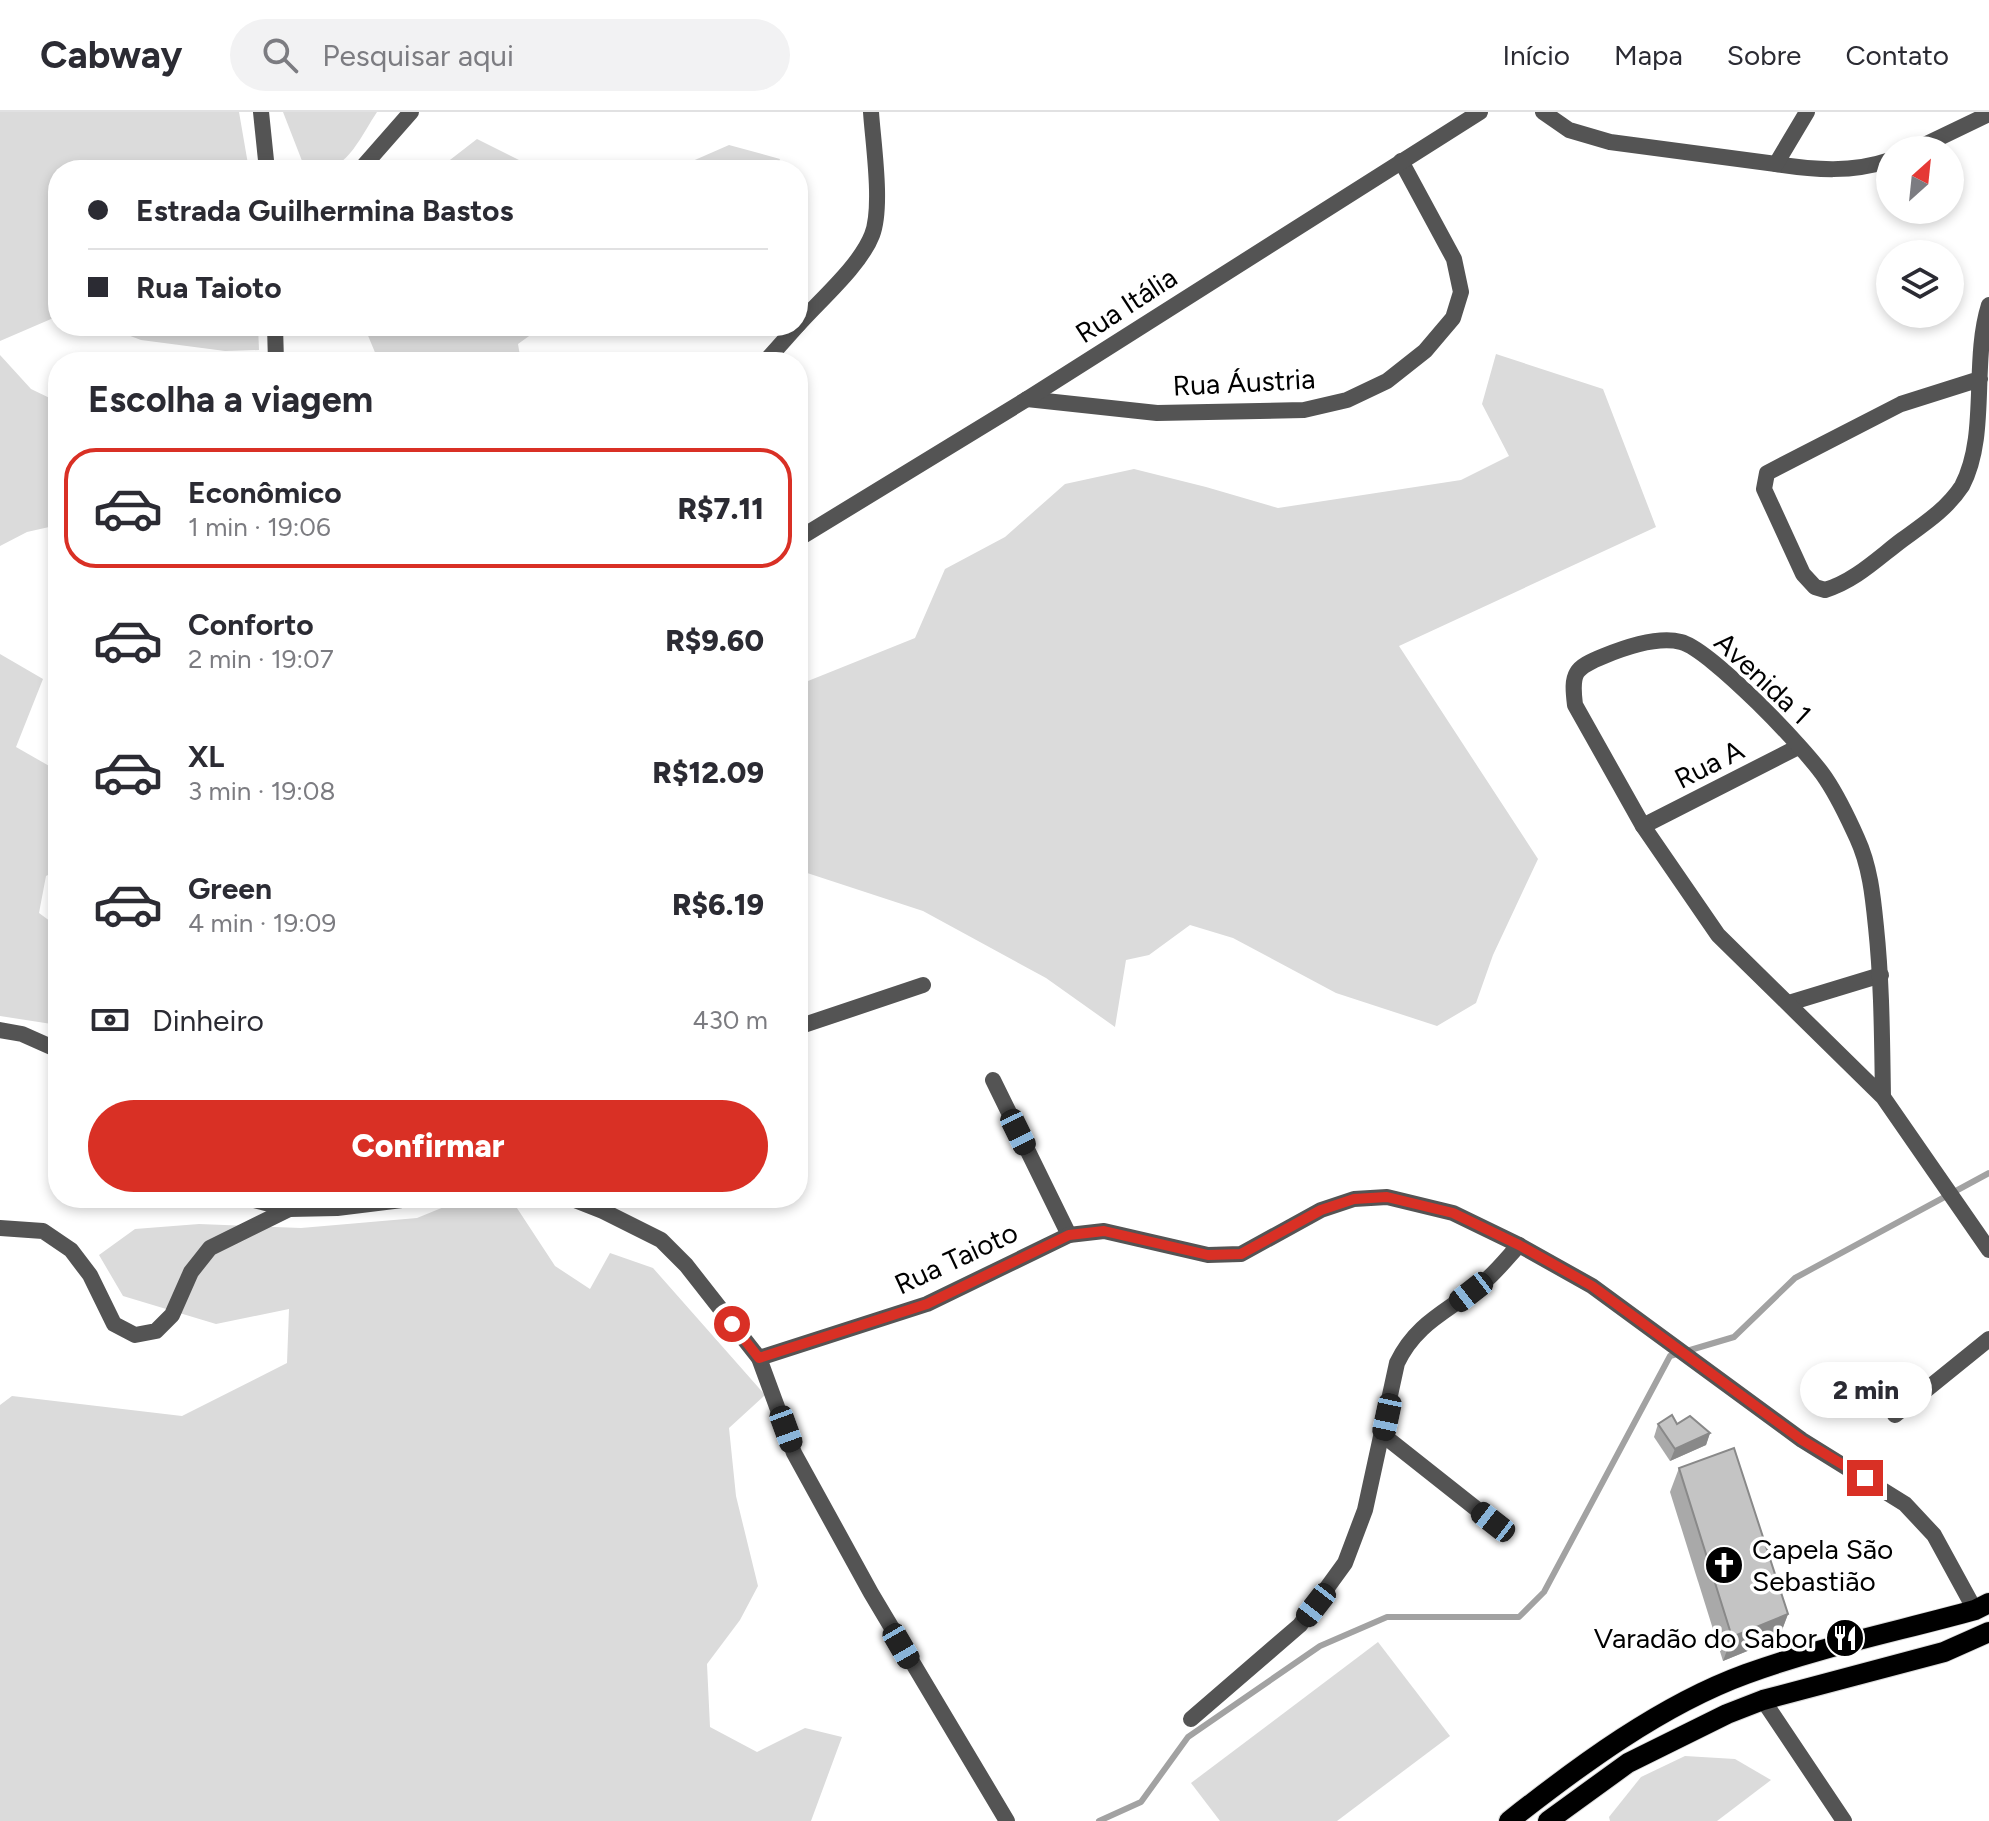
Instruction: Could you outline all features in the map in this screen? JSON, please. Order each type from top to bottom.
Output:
[{"type":"main road","points":[[1509,1821],[1593,1758],[1670,1710],[1743,1675],[1982,1606]]},
{"type":"main road","points":[[1548,1821],[1628,1763],[1727,1714],[1763,1700],[1944,1652],[1989,1632]]},
{"type":"street","points":[[261,112],[266,160]]},
{"type":"street","points":[[369,160],[411,112]]},
{"type":"street","points":[[808,314],[858,257],[871,236],[876,219],[871,112]]},
{"type":"street","name":"Rua Itália","points":[[808,533],[1027,399],[1480,112]]},
{"type":"street","points":[[1543,112],[1569,130],[1610,142],[1816,170],[1865,168],[1876,164]]},
{"type":"street","points":[[1776,164],[1807,112]]},
{"type":"street","points":[[1943,136],[1989,114]]},
{"type":"street","name":"Rua Áustria","points":[[1027,399],[1157,413],[1304,410],[1347,400],[1387,381],[1425,351],[1453,318],[1461,292],[1454,259],[1401,161]]},
{"type":"street","points":[[1983,388],[1901,404],[1767,473],[1764,489],[1803,574],[1815,587],[1825,590],[1857,574],[1940,511],[1962,485],[1973,460],[1981,414],[1983,388],[1980,348],[1989,305]]},
{"type":"street","points":[[774,352],[788,336]]},
{"type":"street","name":"Avenida 1","points":[[1883,1097],[1881,975],[1872,883],[1859,841],[1824,776],[1718,664],[1700,650],[1681,642],[1660,641],[1587,663],[1577,670],[1572,683],[1575,705],[1643,826],[1718,935],[1883,1097],[1989,1250]]},
{"type":"street","name":"Rua A","points":[[1643,826],[1798,747]]},
{"type":"street","points":[[1789,1003],[1881,975]]},
{"type":"street","points":[[808,1024],[923,985]]},
{"type":"street","points":[[0,1030],[22,1034],[48,1046]]},
{"type":"street","points":[[993,1080],[1069,1235]]},
{"type":"street","name":"Rua Taioto","points":[[759,1358],[927,1304],[1069,1235],[1104,1231],[1208,1255],[1241,1254],[1321,1210],[1354,1199],[1387,1197],[1453,1213],[1592,1286],[1802,1440],[1905,1504],[1934,1535],[1982,1606]]},
{"type":"street","points":[[285,1208],[337,1208]]},
{"type":"street","points":[[595,1208],[661,1240],[686,1265],[759,1358],[794,1453],[871,1593],[1007,1821]]},
{"type":"street","points":[[0,1228],[43,1231],[71,1250],[90,1275],[114,1324],[135,1335],[156,1331],[172,1315],[191,1272],[210,1248],[289,1209]]},
{"type":"street","points":[[1191,1719],[1300,1625],[1345,1563],[1365,1510],[1397,1363],[1406,1345],[1418,1330],[1487,1280],[1519,1245]]},
{"type":"street","points":[[1895,1415],[1989,1339]]},
{"type":"street","points":[[1383,1435],[1493,1522]]},
{"type":"street","points":[[1763,1700],[1844,1821]]},
{"type":"shaded area","points":[[0,112],[239,112],[247,160],[48,160],[48,320],[0,341]]},
{"type":"shaded area","points":[[283,112],[377,112],[342,160],[302,160]]},
{"type":"shaded area","points":[[477,139],[519,160],[450,160]]},
{"type":"shaded area","points":[[729,145],[780,159],[780,160],[695,160]]},
{"type":"shaded area","points":[[130,336],[258,336],[259,350],[225,351]]},
{"type":"shaded area","points":[[368,336],[529,336],[518,344],[519,352],[375,352]]},
{"type":"shaded area","points":[[1496,354],[1603,389],[1656,527],[1399,646],[1538,859],[1493,955],[1476,1003],[1437,1026],[1336,993],[1233,938],[1190,925],[1149,955],[1126,960],[1115,1027],[1046,978],[923,911],[808,873],[808,681],[915,638],[945,569],[1005,537],[1065,484],[1134,469],[1278,508],[1461,480],[1509,456],[1482,404]]},
{"type":"shaded area","points":[[0,355],[31,389],[48,397],[48,527],[27,532],[0,546]]},
{"type":"shaded area","points":[[0,654],[43,679],[16,747],[48,765],[48,875],[39,913],[48,920],[48,1023],[0,1016]]},
{"type":"shaded area","points":[[442,1208],[517,1208],[555,1266],[590,1289],[610,1253],[653,1268],[765,1395],[729,1428],[736,1496],[758,1586],[740,1620],[707,1664],[710,1727],[757,1752],[805,1728],[842,1737],[811,1821],[0,1821],[0,1405],[12,1396],[182,1416],[287,1363],[289,1309],[216,1324],[123,1296],[99,1255],[135,1229],[199,1224],[301,1228],[417,1218]]},
{"type":"shaded area","points":[[1378,1642],[1450,1736],[1337,1821],[1220,1821],[1191,1783]]},
{"type":"shaded area","points":[[1685,1756],[1735,1759],[1771,1780],[1717,1821],[1610,1821],[1609,1817],[1641,1777]]},
{"type":"building","points":[[1672,1415],[1677,1424],[1690,1416],[1710,1433],[1675,1449],[1658,1424]]},
{"type":"building","name":"Capela São Sebastião","points":[[1734,1448],[1788,1614],[1732,1637],[1679,1468]]},
{"type":"waterway","points":[[1099,1821],[1141,1802],[1188,1737],[1320,1646],[1387,1617],[1519,1617],[1544,1592],[1670,1356],[1734,1337],[1795,1278],[1989,1173]]},
{"type":"place","name":"Capela São Sebastião","points":[[1724,1565]]},
{"type":"place","name":"Varadão do Sabor","points":[[1845,1638]]},
{"type":"route","points":[[732,1324],[759,1358],[927,1304],[1069,1235],[1104,1231],[1208,1255],[1241,1254],[1321,1210],[1354,1199],[1387,1197],[1453,1213],[1592,1286],[1802,1440],[1865,1478]]}]
